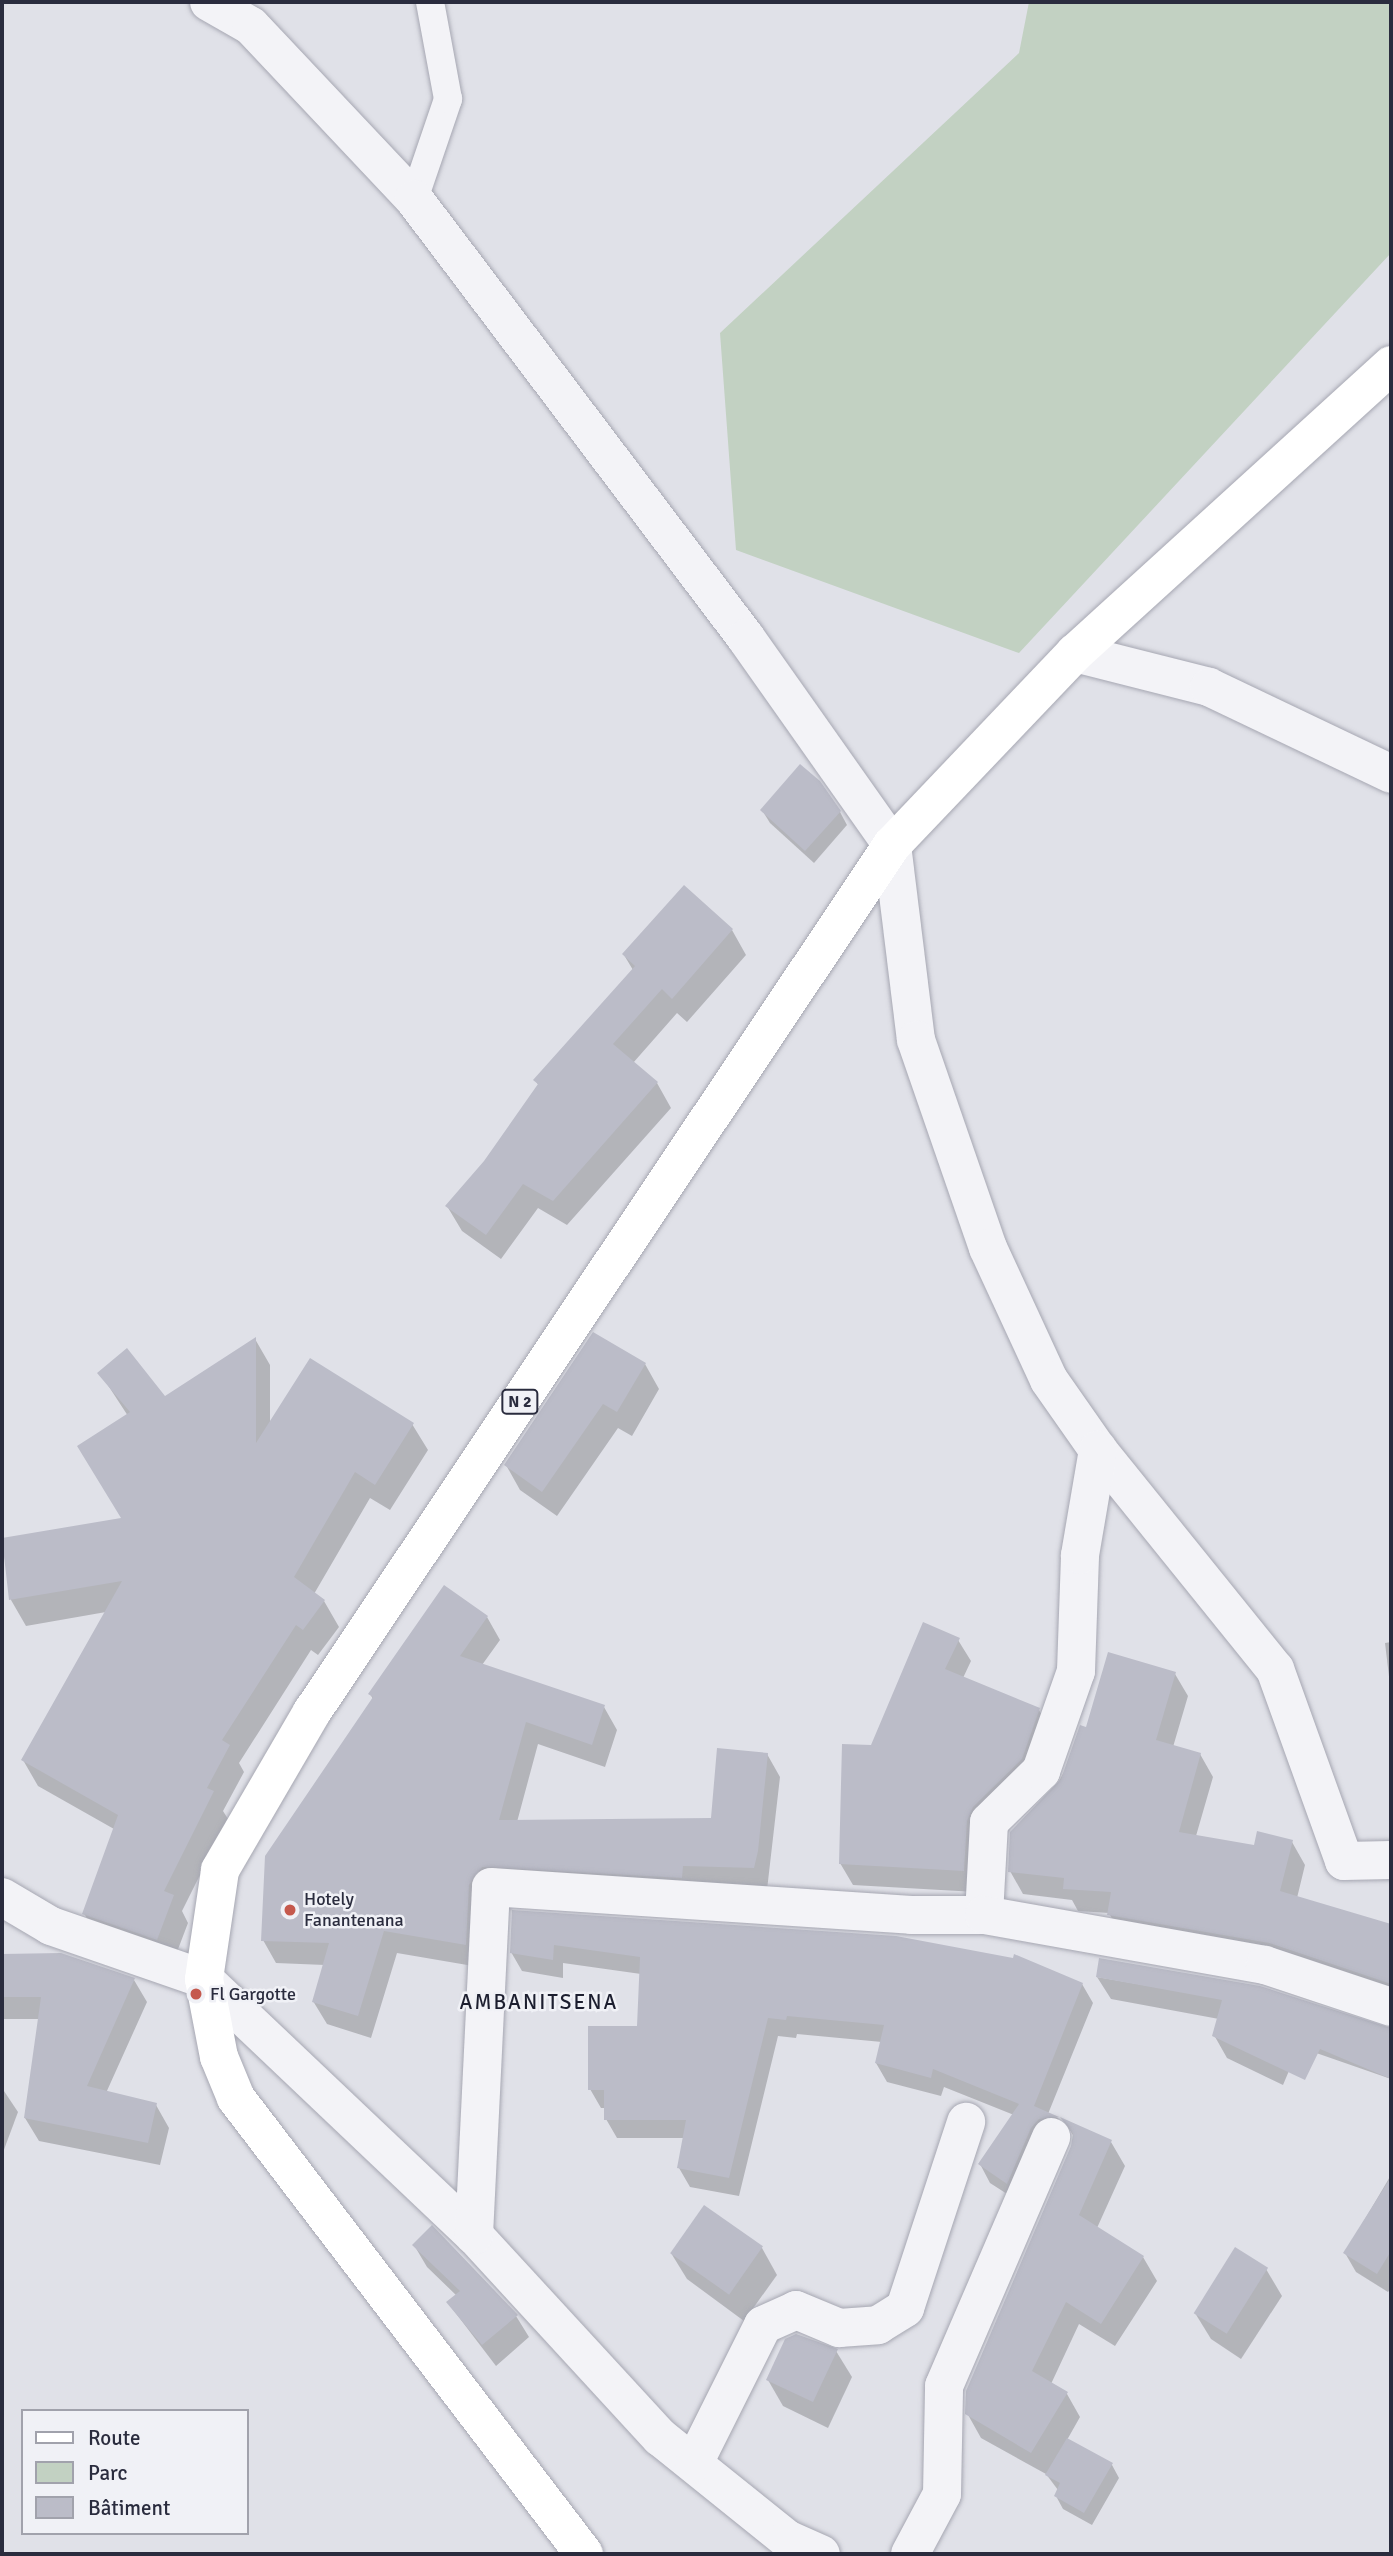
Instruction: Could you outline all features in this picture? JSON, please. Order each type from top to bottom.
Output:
[{"type":"main road","name":"N 2","points":[[584,2554],[236,2098],[219,2057],[204,1979],[220,1870],[312,1712],[892,845],[1074,653],[1391,365]]},
{"type":"street","points":[[209,2],[251,26],[414,199],[746,638],[892,845],[916,1040],[988,1248],[1049,1380],[1098,1450],[1275,1669],[1345,1861],[1391,1860]]},
{"type":"street","points":[[1074,653],[1209,687],[1391,774]]},
{"type":"street","points":[[984,1915],[989,1822],[1041,1771],[1076,1671],[1080,1555],[1098,1450]]},
{"type":"street","points":[[474,2235],[491,1887],[911,1915],[984,1915],[1265,1965],[1391,2007]]},
{"type":"street","points":[[2,1897],[51,1926],[204,1979],[474,2235],[660,2437],[787,2539],[821,2554]]},
{"type":"street","points":[[694,2463],[763,2325],[796,2310],[839,2328],[878,2325],[905,2308],[966,2122]]},
{"type":"street","points":[[911,2554],[942,2494],[944,2386],[1051,2137]]},
{"type":"lane","points":[[414,199],[448,99],[430,2]]},
{"type":"green space","points":[[1029,2],[1391,2],[1391,253],[1019,653],[736,550],[720,333],[1019,53]]},
{"type":"building","points":[[800,764],[820,781],[841,811],[805,851],[760,810]]},
{"type":"building","points":[[684,885],[733,929],[672,999],[662,989],[613,1044],[658,1082],[553,1201],[523,1184],[486,1235],[445,1206],[484,1161],[538,1084],[533,1080],[635,966],[622,954]]},
{"type":"building","points":[[593,1332],[646,1363],[617,1412],[603,1404],[542,1492],[504,1465]]},
{"type":"building","points":[[256,1337],[256,1443],[310,1358],[414,1423],[375,1485],[355,1472],[294,1577],[325,1600],[303,1630],[296,1625],[222,1740],[230,1745],[207,1788],[214,1791],[164,1891],[174,1895],[157,1940],[82,1914],[118,1815],[21,1760],[122,1581],[9,1600],[2,1538],[121,1518],[77,1446],[130,1412],[97,1373],[127,1348],[165,1396]]},
{"type":"building","points":[[444,1585],[488,1616],[460,1656],[605,1705],[592,1745],[526,1722],[499,1820],[711,1818],[717,1748],[768,1753],[758,1851],[754,1868],[683,1866],[682,1878],[482,1867],[469,1885],[466,1945],[384,1931],[358,2016],[312,2002],[329,1943],[261,1941],[265,1856],[373,1697],[368,1694]]},
{"type":"building","points":[[923,1622],[960,1638],[945,1669],[1040,1708],[1022,1759],[973,1807],[967,1821],[964,1871],[839,1864],[842,1744],[871,1745]]},
{"type":"building","points":[[1108,1652],[1176,1672],[1156,1740],[1201,1753],[1179,1832],[1254,1845],[1257,1831],[1293,1840],[1280,1891],[1391,1924],[1391,1984],[1269,1943],[1107,1915],[1111,1892],[1063,1889],[1064,1878],[1008,1872],[1010,1832],[1061,1779],[1080,1725],[1086,1727]]},
{"type":"building","points":[[512,1910],[896,1936],[1013,1958],[1014,1954],[1083,1983],[1034,2106],[1059,2117],[1039,2119],[1031,2128],[1007,2184],[978,2164],[1019,2104],[933,2069],[931,2078],[875,2063],[884,2025],[787,2016],[786,2020],[768,2018],[729,2178],[677,2168],[686,2120],[604,2120],[604,2090],[588,2090],[588,2026],[637,2026],[640,1957],[554,1945],[553,1960],[510,1953]]},
{"type":"building","points":[[61,1953],[135,1978],[87,2086],[157,2103],[148,2143],[24,2118],[41,1997],[2,1997],[2,1954]]},
{"type":"building","points":[[1099,1958],[1260,1986],[1391,2028],[1391,2079],[1320,2049],[1305,2080],[1212,2036],[1222,2000],[1096,1977]]},
{"type":"building","points":[[1060,2117],[1112,2140],[1079,2215],[1144,2256],[1101,2324],[1066,2302],[1032,2371],[1068,2392],[1031,2453],[965,2414],[966,2391],[1071,2146],[1073,2134]]},
{"type":"building","points":[[1391,2177],[1391,2251],[1377,2274],[1343,2253]]},
{"type":"building","points":[[704,2205],[763,2246],[729,2295],[670,2253]]},
{"type":"building","points":[[432,2225],[518,2315],[482,2345],[446,2302],[460,2291],[412,2245]]},
{"type":"building","points":[[1235,2247],[1268,2268],[1227,2334],[1194,2313]]},
{"type":"building","points":[[796,2334],[838,2349],[813,2402],[766,2380],[785,2339]]},
{"type":"building","points":[[1067,2438],[1113,2463],[1084,2513],[1054,2496],[1060,2483],[1045,2475]]},
{"type":"place","name":"Hotely Fanantenana","points":[[290,1910]]},
{"type":"place","name":"Fl Gargotte","points":[[196,1994]]},
{"type":"district","name":"AMBANITSENA","points":[[539,2002]]}]
